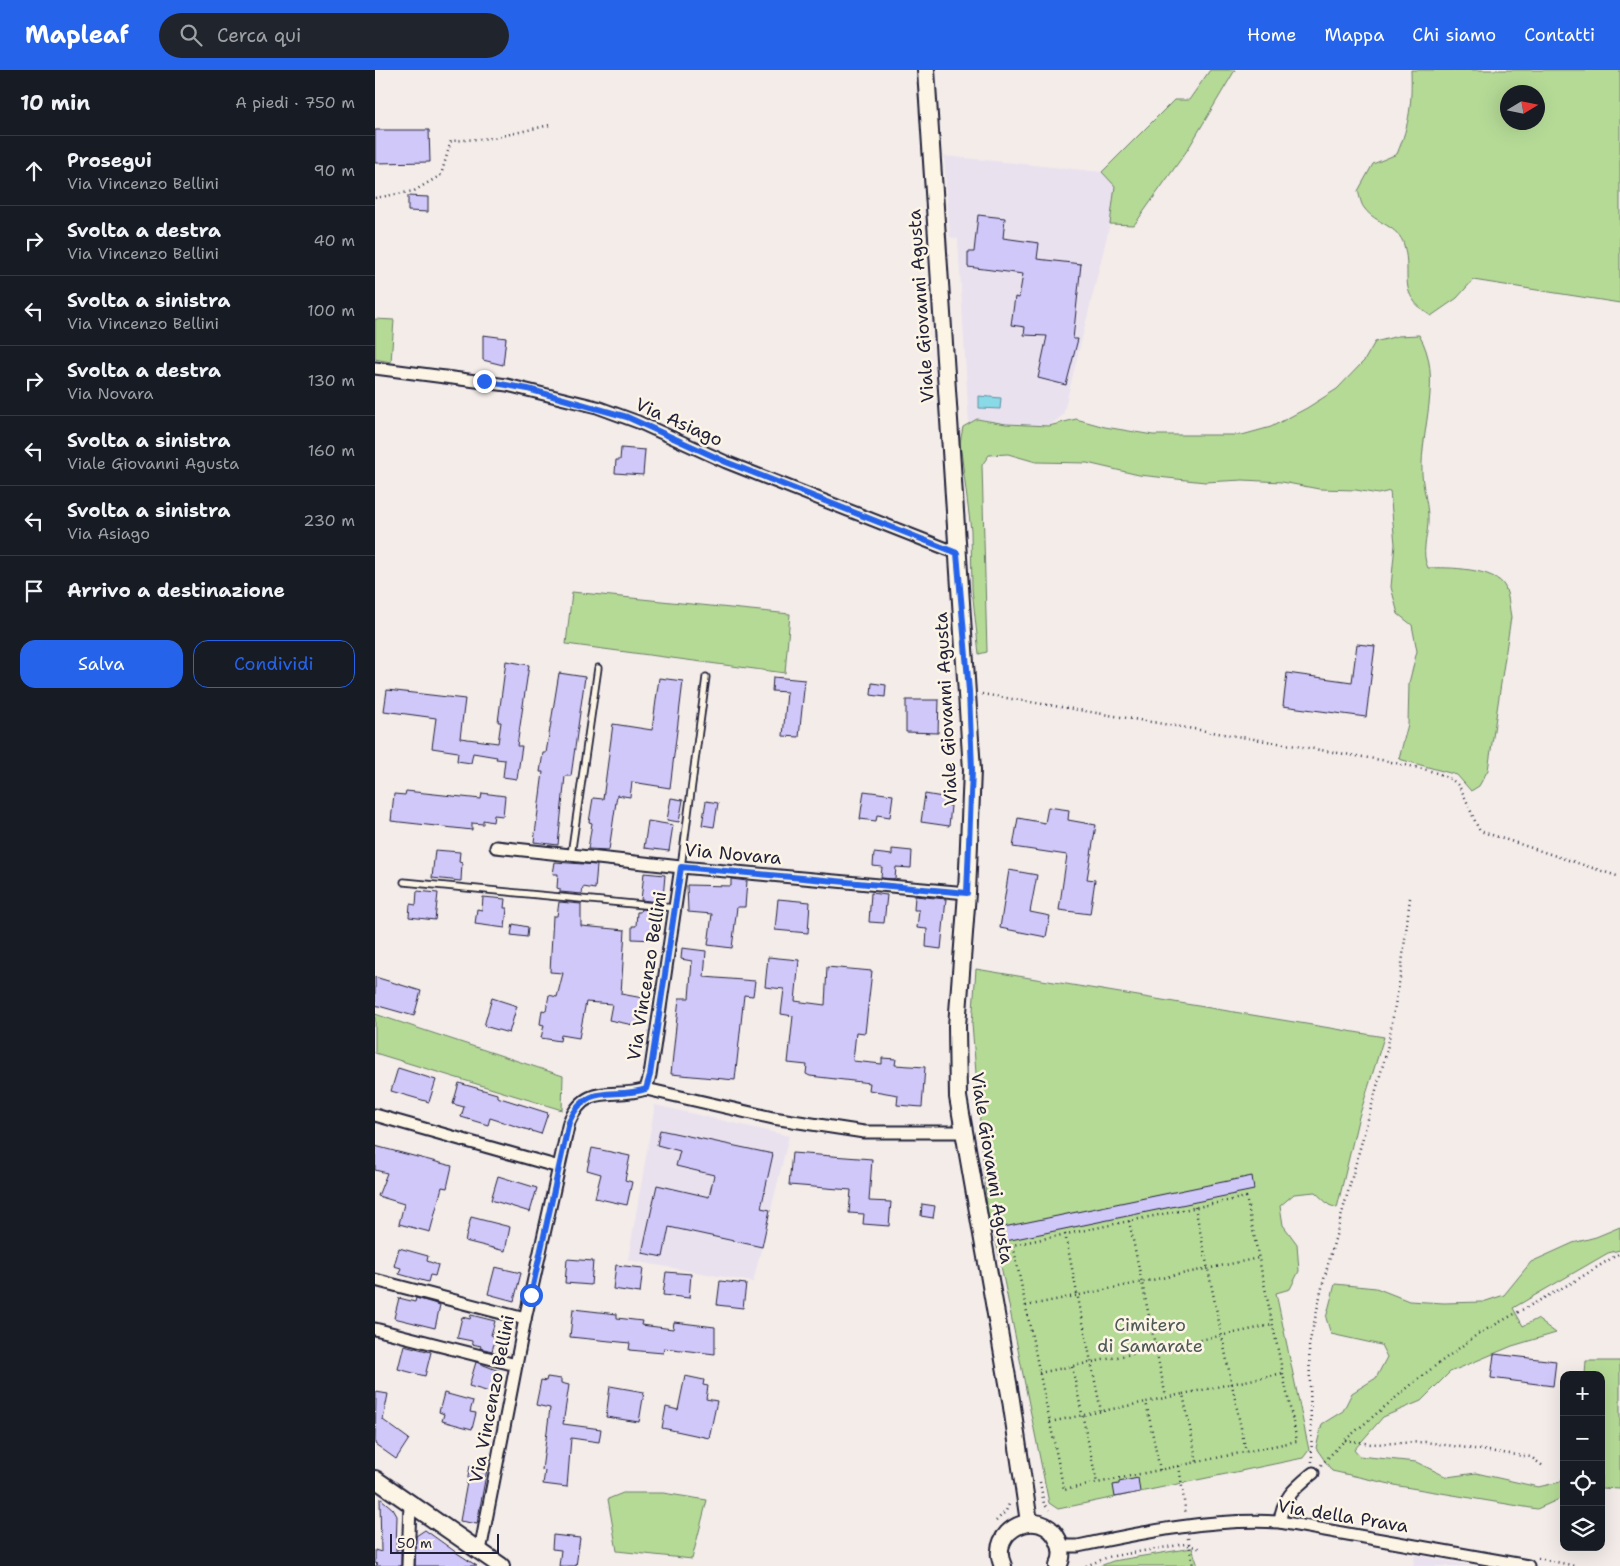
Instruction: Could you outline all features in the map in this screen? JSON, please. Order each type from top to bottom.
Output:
[{"type":"street","name":"Viale Giovanni Agusta","points":[[926,70],[957,553],[969,691],[972,790],[956,1052],[958,1097],[1011,1400],[1029,1522]]},
{"type":"street","name":"Via Asiago","points":[[375,368],[528,389],[619,414],[726,462],[957,553]]},
{"type":"street","name":"Via Novara","points":[[496,847],[681,867],[967,893]]},
{"type":"street","name":"Via Vincenzo Bellini","points":[[646,1089],[650,1075],[681,867]]},
{"type":"street","name":"Via Vincenzo Bellini","points":[[480,1551],[525,1319],[569,1122],[574,1110],[582,1102],[594,1095],[608,1092],[635,1092],[646,1089],[773,1118],[864,1132],[963,1132]]},
{"type":"street","points":[[375,1115],[559,1167]]},
{"type":"street","points":[[375,1280],[525,1319]]},
{"type":"street","points":[[375,1329],[517,1365]]},
{"type":"street","points":[[1280,1522],[1281,1508],[1286,1498],[1313,1473]]},
{"type":"street","points":[[375,1479],[501,1566]]},
{"type":"street","points":[[408,1566],[410,1504]]},
{"type":"street","points":[[1003,1566],[1000,1560],[1000,1547],[1005,1534],[1015,1526],[1029,1522],[1043,1524],[1055,1533],[1061,1546],[1061,1561],[1058,1566]]},
{"type":"street","name":"Via della Prava","points":[[1061,1546],[1078,1546],[1175,1526],[1280,1522],[1528,1566]]},
{"type":"lane","points":[[571,855],[598,668]]},
{"type":"lane","points":[[681,867],[706,677]]},
{"type":"lane","points":[[404,882],[675,908]]},
{"type":"path","points":[[375,198],[414,191],[441,175],[451,141],[493,138],[550,124]]},
{"type":"path","points":[[969,691],[1387,761],[1439,774],[1451,778],[1460,787],[1473,818],[1481,830],[1620,877]]},
{"type":"path","points":[[1313,1473],[1309,1345],[1324,1279],[1387,1050],[1401,972],[1410,898]]},
{"type":"path","points":[[1246,1196],[1297,1442],[1064,1490],[1013,1245],[1195,1207],[1246,1196]]},
{"type":"path","points":[[1195,1207],[1246,1452]]},
{"type":"path","points":[[1129,1221],[1166,1397]]},
{"type":"path","points":[[1065,1234],[1101,1411]]},
{"type":"path","points":[[1313,1473],[1345,1440],[1418,1379],[1478,1334],[1575,1281],[1620,1253]]},
{"type":"path","points":[[1026,1306],[1259,1258]]},
{"type":"path","points":[[1039,1373],[1273,1325]]},
{"type":"path","points":[[1072,1366],[1097,1483]]},
{"type":"path","points":[[1050,1422],[1283,1373]]},
{"type":"path","points":[[1183,1394],[1197,1462]]},
{"type":"path","points":[[1146,1402],[1160,1470]]},
{"type":"path","points":[[1345,1440],[1371,1444],[1425,1442],[1531,1457],[1543,1466]]},
{"type":"path","points":[[1179,1466],[1186,1515]]},
{"type":"path","points":[[1086,1566],[1107,1558],[1188,1544],[1201,1548]]},
{"type":"path","points":[[1188,1544],[1193,1566]]},
{"type":"shaded area","points":[[944,156],[1102,172],[1115,186],[1110,224],[1063,415],[1049,426],[1006,424],[978,419],[969,423],[958,239],[950,237]]},
{"type":"shaded area","points":[[655,1105],[789,1136],[753,1282],[628,1260]]},
{"type":"shaded area","points":[[1415,1555],[1473,1566],[1413,1566]]},
{"type":"green space","points":[[1210,70],[1235,70],[1188,149],[1134,225],[1110,224],[1115,186],[1102,172],[1174,100],[1189,100]]},
{"type":"green space","points":[[1411,70],[1620,70],[1620,303],[1473,280],[1457,298],[1431,316],[1420,307],[1409,292],[1406,257],[1401,239],[1392,229],[1369,214],[1363,205],[1358,191],[1373,164],[1397,154],[1407,122],[1410,103]]},
{"type":"green space","points":[[375,319],[394,320],[391,362],[375,359]]},
{"type":"green space","points":[[1419,335],[1426,351],[1430,368],[1429,403],[1422,457],[1423,486],[1428,517],[1426,562],[1428,568],[1482,572],[1500,581],[1506,590],[1511,617],[1488,770],[1479,786],[1471,791],[1457,775],[1399,759],[1408,724],[1409,683],[1417,651],[1412,625],[1398,614],[1391,587],[1395,544],[1390,491],[1378,494],[1356,490],[1319,489],[1282,482],[1243,480],[1205,482],[1139,475],[1087,463],[1036,462],[1008,454],[989,455],[982,465],[987,652],[979,654],[972,589],[971,530],[960,443],[963,427],[977,419],[1006,424],[1049,426],[1076,419],[1105,427],[1153,435],[1242,435],[1271,427],[1337,389],[1364,361],[1375,342],[1398,336]]},
{"type":"green space","points":[[572,592],[790,614],[785,673],[566,644]]},
{"type":"green space","name":"Cimitero di Samarate","points":[[976,969],[1384,1037],[1358,1120],[1337,1208],[1329,1205],[1315,1192],[1294,1194],[1280,1206],[1283,1225],[1297,1244],[1299,1271],[1290,1289],[1276,1293],[1309,1450],[1303,1458],[1058,1509],[1049,1503],[995,1236],[1000,1235],[999,1228],[988,1220],[972,1024]]},
{"type":"green space","points":[[375,1014],[563,1076],[562,1110],[375,1053]]},
{"type":"green space","points":[[1620,1227],[1620,1250],[1608,1253],[1513,1308],[1523,1326],[1537,1319],[1556,1333],[1512,1346],[1450,1372],[1421,1401],[1383,1417],[1354,1450],[1359,1456],[1416,1462],[1447,1477],[1476,1473],[1538,1487],[1560,1482],[1560,1499],[1537,1509],[1399,1486],[1332,1471],[1316,1448],[1322,1424],[1343,1411],[1352,1393],[1376,1378],[1387,1357],[1381,1345],[1331,1334],[1326,1318],[1335,1284],[1376,1288],[1409,1301],[1444,1303],[1483,1302],[1504,1295],[1531,1262],[1573,1243],[1596,1237]]},
{"type":"green space","points":[[1586,1361],[1620,1361],[1620,1489],[1605,1488],[1605,1371],[1585,1371]]},
{"type":"green space","points":[[623,1493],[663,1493],[707,1500],[692,1559],[617,1551],[608,1499]]},
{"type":"green space","points":[[1192,1548],[1198,1566],[1100,1566],[1113,1561]]},
{"type":"water","points":[[979,396],[1001,398],[1000,409],[979,408]]},
{"type":"building","points":[[375,130],[429,130],[430,162],[375,163]]},
{"type":"building","points":[[408,196],[428,197],[428,212],[408,211]]},
{"type":"building","points":[[978,215],[1005,218],[1003,238],[1039,243],[1037,259],[1081,264],[1073,339],[1078,339],[1066,385],[1038,378],[1047,336],[1024,335],[1025,327],[1011,325],[1015,297],[1019,298],[1023,274],[968,267],[968,252],[974,252]]},
{"type":"building","points":[[483,335],[506,338],[503,365],[483,360]]},
{"type":"building","points":[[621,448],[645,450],[643,475],[615,473],[616,460],[620,460]]},
{"type":"building","points":[[1357,644],[1375,646],[1366,717],[1283,706],[1287,673],[1352,682]]},
{"type":"building","points":[[506,661],[529,665],[517,746],[522,746],[517,779],[503,777],[505,760],[496,759],[497,757],[473,753],[471,763],[457,761],[458,752],[432,748],[436,718],[384,711],[387,690],[465,699],[460,738],[498,743],[501,722],[498,722]]},
{"type":"building","points":[[559,673],[585,677],[571,776],[565,776],[558,845],[534,842],[543,772],[540,772],[543,753],[546,753]]},
{"type":"building","points":[[773,677],[805,680],[799,737],[783,736],[787,692],[772,691]]},
{"type":"building","points":[[659,678],[683,681],[670,788],[632,782],[630,797],[617,795],[609,850],[588,849],[592,823],[589,822],[593,798],[603,799],[613,724],[652,730]]},
{"type":"building","points":[[872,683],[886,685],[885,697],[871,695]]},
{"type":"building","points":[[906,700],[939,700],[938,733],[906,732]]},
{"type":"building","points":[[406,791],[481,799],[482,793],[505,796],[503,816],[494,815],[493,822],[483,820],[483,824],[472,823],[472,830],[391,821],[394,794],[405,795]]},
{"type":"building","points":[[864,791],[893,795],[890,817],[877,815],[876,821],[860,819]]},
{"type":"building","points":[[925,794],[948,798],[947,805],[951,806],[949,826],[921,822]]},
{"type":"building","points":[[671,798],[683,800],[679,822],[667,820]]},
{"type":"building","points":[[706,801],[718,803],[714,827],[702,825]]},
{"type":"building","points":[[1048,807],[1069,810],[1068,820],[1096,825],[1087,879],[1095,880],[1090,914],[1059,910],[1067,855],[1013,847],[1018,818],[1045,823]]},
{"type":"building","points":[[648,821],[673,825],[669,851],[644,848]]},
{"type":"building","points":[[892,849],[912,851],[911,868],[896,867],[895,879],[881,878],[882,867],[873,866],[874,853],[892,855]]},
{"type":"building","points":[[435,850],[460,852],[459,862],[462,863],[461,881],[432,878]]},
{"type":"building","points":[[555,862],[597,865],[595,889],[583,887],[582,894],[560,892],[560,889],[557,888],[558,874],[553,874]]},
{"type":"building","points":[[1009,870],[1037,875],[1030,912],[1050,916],[1046,937],[1000,928]]},
{"type":"building","points":[[644,873],[665,875],[663,898],[659,897],[659,902],[641,900]]},
{"type":"building","points":[[731,879],[747,881],[745,907],[737,907],[732,948],[708,945],[712,914],[688,912],[687,885],[731,886]]},
{"type":"building","points":[[417,891],[438,893],[435,920],[409,917],[410,904],[416,905]]},
{"type":"building","points":[[871,893],[887,895],[884,923],[869,922]]},
{"type":"building","points":[[915,896],[946,899],[941,949],[926,947],[927,929],[917,928],[919,910],[914,910]]},
{"type":"building","points":[[483,897],[505,899],[504,908],[507,908],[505,928],[475,924],[477,909],[482,910]]},
{"type":"building","points":[[778,899],[810,902],[808,933],[775,930]]},
{"type":"building","points":[[559,902],[581,904],[581,926],[625,930],[621,994],[643,998],[638,1026],[609,1020],[612,1004],[586,1002],[579,1038],[561,1035],[560,1041],[541,1038],[544,1025],[540,1024],[542,1010],[546,1011],[549,995],[557,997],[563,973],[550,972],[553,916],[557,916]]},
{"type":"building","points":[[641,909],[658,911],[656,940],[632,939],[632,926],[636,926],[637,912],[640,912]]},
{"type":"building","points":[[513,924],[528,927],[527,937],[511,935]]},
{"type":"building","points":[[682,948],[706,951],[704,977],[755,981],[753,996],[744,995],[735,1080],[671,1074],[679,998],[689,998],[692,961],[681,959]]},
{"type":"building","points":[[768,957],[799,960],[795,1001],[802,1002],[825,1005],[827,967],[872,971],[865,1033],[856,1032],[853,1061],[882,1064],[882,1058],[896,1059],[895,1065],[925,1067],[922,1107],[897,1105],[898,1095],[869,1090],[870,1083],[810,1076],[806,1074],[807,1065],[788,1063],[793,1016],[781,1014],[784,989],[765,987]]},
{"type":"building","points":[[375,977],[421,991],[414,1016],[375,1005]]},
{"type":"building","points":[[492,998],[517,1006],[509,1033],[484,1026]]},
{"type":"building","points":[[398,1068],[436,1080],[429,1102],[391,1091]]},
{"type":"building","points":[[459,1083],[497,1094],[497,1097],[548,1113],[541,1134],[490,1118],[488,1125],[461,1117],[464,1107],[453,1104]]},
{"type":"building","points":[[660,1130],[773,1154],[761,1208],[770,1210],[762,1247],[669,1227],[663,1257],[642,1253],[657,1185],[709,1197],[714,1175],[676,1166],[680,1151],[657,1145]]},
{"type":"building","points":[[375,1146],[452,1166],[447,1188],[442,1187],[430,1232],[399,1224],[404,1204],[378,1196],[387,1173],[375,1170]]},
{"type":"building","points":[[592,1148],[630,1156],[625,1180],[632,1182],[627,1205],[595,1198],[601,1174],[587,1170]]},
{"type":"building","points":[[792,1153],[872,1159],[869,1201],[891,1202],[889,1226],[863,1224],[864,1214],[849,1213],[851,1190],[789,1185]]},
{"type":"building","points":[[498,1176],[537,1188],[530,1212],[491,1200]]},
{"type":"building","points":[[1252,1176],[1254,1190],[1001,1242],[999,1228]]},
{"type":"building","points":[[922,1204],[935,1206],[933,1218],[921,1216]]},
{"type":"building","points":[[471,1217],[510,1227],[505,1251],[465,1241]]},
{"type":"building","points":[[399,1248],[428,1256],[427,1261],[438,1265],[435,1276],[430,1275],[428,1282],[399,1274],[401,1268],[394,1266]]},
{"type":"building","points":[[567,1259],[593,1261],[591,1285],[565,1283]]},
{"type":"building","points":[[616,1265],[643,1268],[640,1293],[613,1289]]},
{"type":"building","points":[[495,1267],[521,1273],[514,1301],[488,1294]]},
{"type":"building","points":[[666,1272],[691,1274],[689,1298],[663,1295]]},
{"type":"building","points":[[720,1281],[746,1284],[743,1308],[717,1305]]},
{"type":"building","points":[[399,1298],[415,1302],[416,1298],[440,1305],[435,1328],[394,1318]]},
{"type":"building","points":[[573,1309],[617,1314],[617,1318],[642,1321],[641,1325],[673,1329],[674,1322],[715,1327],[715,1354],[664,1348],[663,1353],[629,1350],[630,1343],[570,1337]]},
{"type":"building","points":[[471,1315],[495,1321],[491,1335],[496,1337],[492,1351],[472,1344],[472,1341],[457,1338],[462,1317],[470,1319]]},
{"type":"building","points":[[404,1345],[431,1352],[425,1376],[398,1369]]},
{"type":"building","points":[[1494,1354],[1556,1361],[1553,1386],[1491,1378]]},
{"type":"building","points":[[476,1362],[499,1371],[493,1393],[469,1386]]},
{"type":"building","points":[[685,1376],[704,1380],[703,1385],[708,1386],[706,1399],[717,1401],[709,1438],[662,1428],[666,1407],[678,1410]]},
{"type":"building","points":[[547,1377],[561,1379],[561,1383],[569,1385],[563,1424],[601,1429],[599,1442],[571,1438],[567,1487],[543,1484],[545,1471],[542,1470],[550,1408],[536,1405],[541,1380],[546,1381]]},
{"type":"building","points":[[610,1386],[644,1392],[639,1422],[606,1417]]},
{"type":"building","points":[[376,1392],[388,1394],[383,1420],[409,1439],[396,1459],[375,1444]]},
{"type":"building","points":[[444,1393],[473,1401],[470,1412],[476,1413],[472,1429],[442,1421],[444,1414],[439,1412]]},
{"type":"building","points":[[470,1466],[487,1469],[477,1524],[460,1521]]},
{"type":"building","points":[[1138,1478],[1140,1492],[1115,1497],[1113,1485]]},
{"type":"building","points":[[380,1498],[393,1509],[397,1516],[396,1551],[401,1547],[401,1566],[375,1566],[378,1564],[375,1563],[375,1550],[381,1552]]},
{"type":"building","points":[[425,1530],[477,1566],[415,1566],[416,1536]]},
{"type":"building","points":[[553,1535],[580,1538],[576,1566],[559,1566],[561,1550],[552,1549]]},
{"type":"route","points":[[484,381],[528,389],[627,417],[726,462],[957,553],[969,691],[972,790],[967,893],[681,867],[650,1075],[646,1089],[635,1092],[608,1092],[594,1095],[582,1102],[574,1110],[569,1122],[531,1295]]}]
